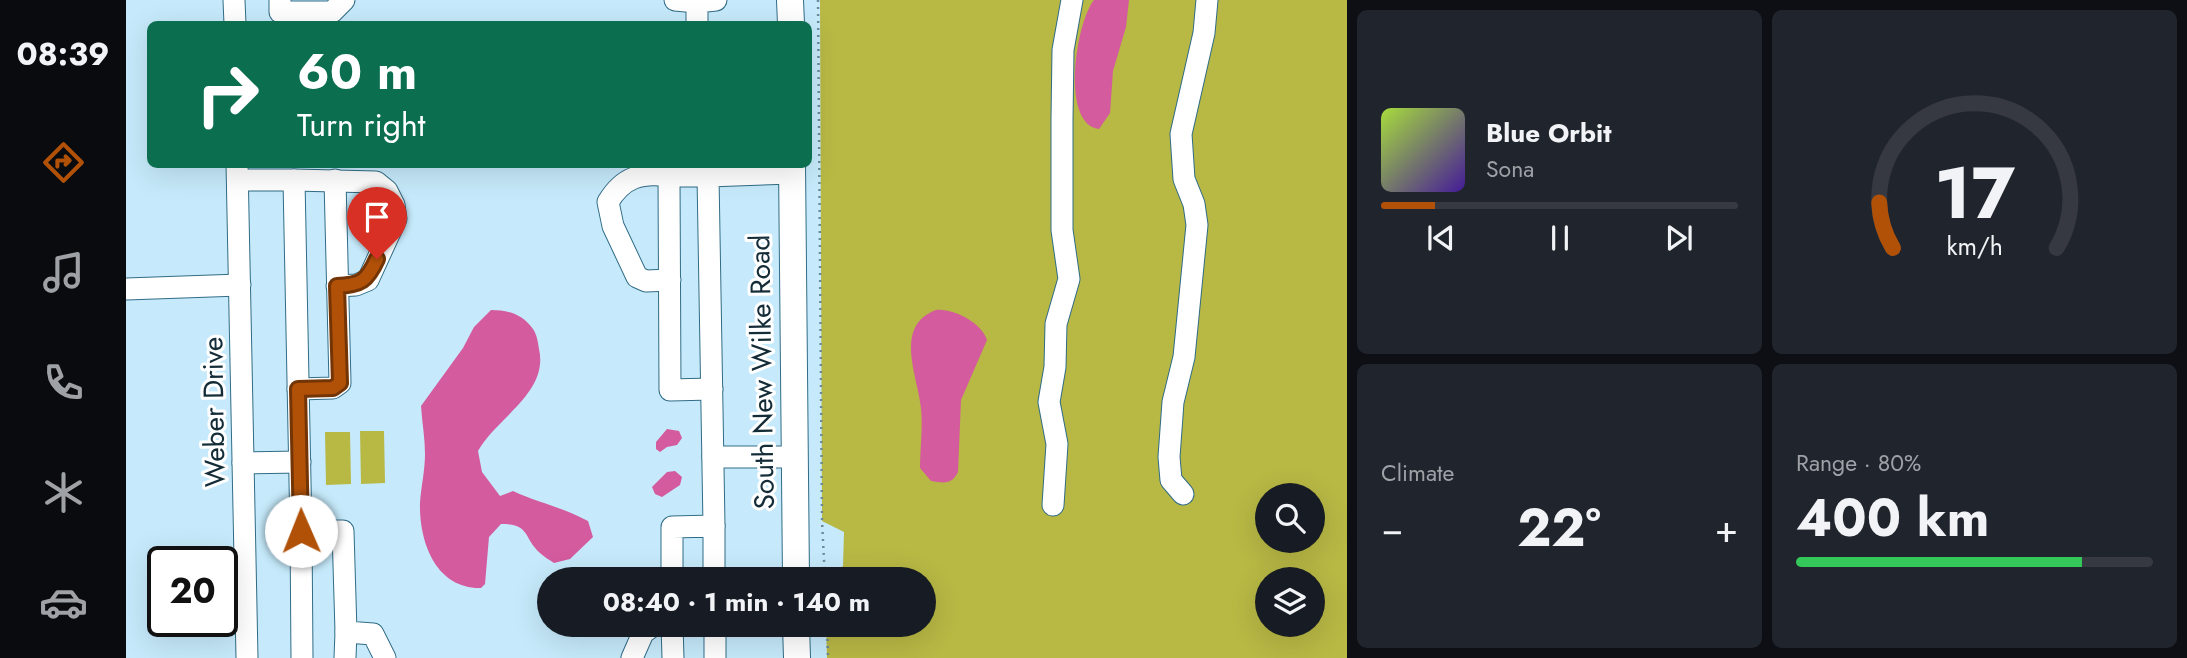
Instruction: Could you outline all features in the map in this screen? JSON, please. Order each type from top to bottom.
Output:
[{"type":"main road","points":[[790,0],[791,21]]},
{"type":"main road","name":"South New Wilke Road","points":[[792,169],[796,567]]},
{"type":"main road","points":[[796,637],[797,658]]},
{"type":"street","points":[[234,0],[235,21]]},
{"type":"street","points":[[280,0],[280,12],[332,12],[344,0]]},
{"type":"street","points":[[675,0],[707,1],[698,21]]},
{"type":"street","points":[[1054,505],[1057,444],[1050,396],[1055,367],[1056,324],[1069,279],[1062,230],[1062,119],[1063,50],[1072,0]]},
{"type":"street","points":[[1183,494],[1169,475],[1174,444],[1173,402],[1185,350],[1197,225],[1183,171],[1182,127],[1201,52],[1207,0]]},
{"type":"street","points":[[670,280],[646,281],[637,277],[613,226],[608,202],[617,188],[630,177],[652,173],[708,176],[792,169]]},
{"type":"street","points":[[237,172],[294,180],[376,182],[387,191],[396,219],[368,279],[356,285],[337,286]]},
{"type":"street","name":"Weber Drive","points":[[237,172],[247,658]]},
{"type":"street","points":[[669,176],[670,390],[712,389]]},
{"type":"street","points":[[708,176],[714,567]]},
{"type":"street","points":[[294,180],[302,658]]},
{"type":"street","points":[[298,389],[333,388],[340,383],[335,180]]},
{"type":"street","points":[[126,289],[240,285]]},
{"type":"street","points":[[713,457],[794,457]]},
{"type":"street","points":[[243,463],[300,462]]},
{"type":"street","points":[[672,567],[671,527],[714,526]]},
{"type":"street","points":[[301,531],[343,530],[345,658]]},
{"type":"street","points":[[346,632],[373,634],[385,658]]},
{"type":"street","points":[[632,658],[641,637]]},
{"type":"street","points":[[672,637],[673,658]]},
{"type":"street","points":[[715,637],[715,658]]},
{"type":"path","points":[[818,0],[824,567]]},
{"type":"path","points":[[827,637],[828,658]]},
{"type":"shaded area","points":[[820,0],[1347,0],[1347,658],[827,658],[826,637],[936,637],[936,567],[842,567],[844,532],[822,521]]},
{"type":"shaded area","points":[[1094,0],[1129,0],[1126,27],[1113,71],[1110,113],[1099,129],[1087,123],[1079,110],[1075,71],[1082,29]]},
{"type":"shaded area","points":[[491,310],[514,314],[529,324],[537,339],[540,365],[529,392],[478,451],[482,472],[500,496],[513,491],[578,516],[588,521],[593,537],[570,559],[554,563],[535,547],[522,529],[501,524],[489,537],[485,584],[481,588],[452,581],[433,561],[427,547],[420,518],[425,454],[421,406],[463,348],[474,327]]},
{"type":"shaded area","points":[[936,310],[950,311],[966,318],[979,328],[987,340],[961,400],[958,472],[950,481],[943,482],[931,481],[920,468],[921,408],[911,353],[915,328],[923,317]]},
{"type":"shaded area","points":[[667,429],[679,431],[682,438],[677,445],[660,452],[656,449],[656,442]]},
{"type":"shaded area","points":[[360,431],[384,431],[385,483],[361,484]]},
{"type":"shaded area","points":[[325,432],[350,432],[351,484],[326,485]]},
{"type":"shaded area","points":[[675,471],[682,477],[680,485],[662,497],[655,494],[652,487],[667,472]]},
{"type":"route","points":[[301,531],[298,389],[333,388],[340,383],[337,286],[356,285],[368,279],[377,259]]}]
